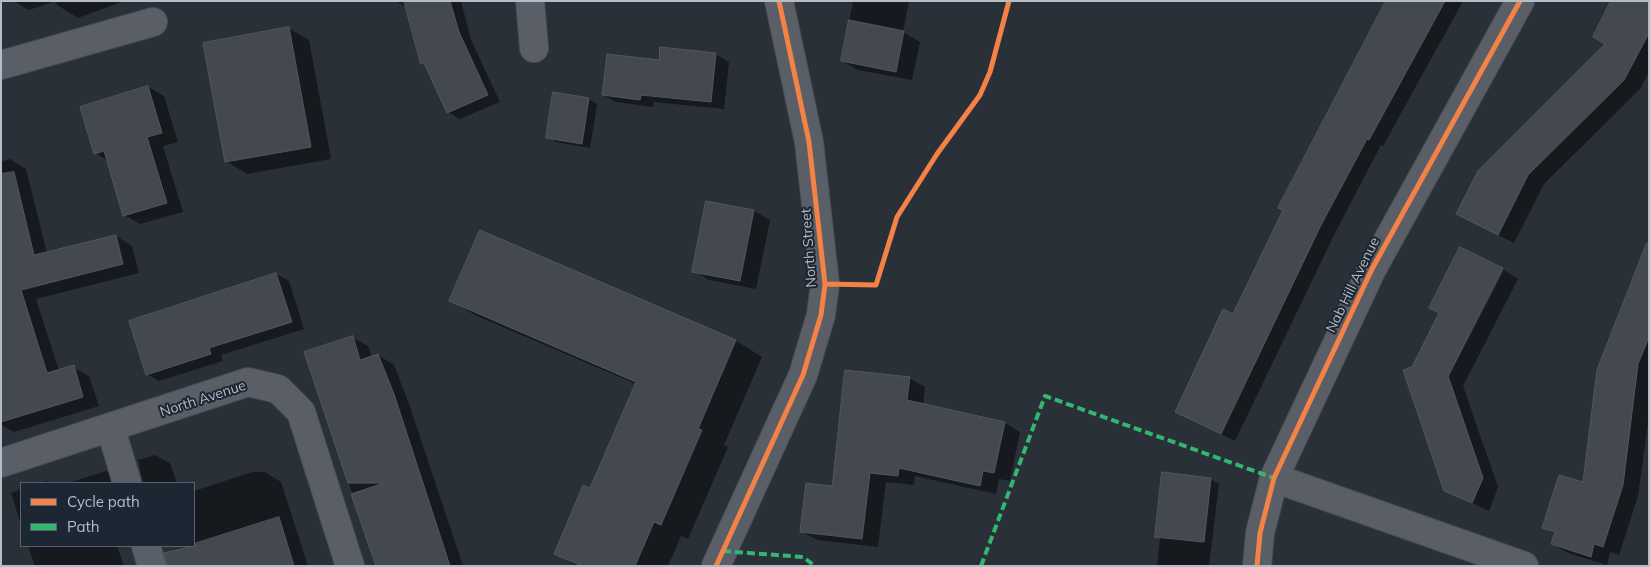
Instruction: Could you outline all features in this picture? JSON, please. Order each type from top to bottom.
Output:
[{"type":"street","points":[[530,1],[534,48]]},
{"type":"street","name":"North Street","points":[[716,566],[803,374],[821,315],[825,284],[823,250],[809,142],[779,1]]},
{"type":"street","name":"Nab Hill Avenue","points":[[1257,566],[1260,533],[1274,478],[1372,269],[1520,1]]},
{"type":"street","points":[[1,65],[153,22]]},
{"type":"street","name":"North Avenue","points":[[1,463],[111,429],[248,382],[278,389],[301,412],[350,566]]},
{"type":"street","points":[[111,429],[127,482]]},
{"type":"street","points":[[1274,478],[1524,566]]},
{"type":"street","points":[[146,547],[152,566]]},
{"type":"building","points":[[404,1],[450,1],[459,32],[488,95],[447,113],[424,63],[421,64]]},
{"type":"building","points":[[1386,1],[1445,1],[1321,225],[1221,434],[1175,412],[1223,309],[1233,314],[1283,210],[1278,208]]},
{"type":"building","points":[[1611,1],[1649,1],[1649,33],[1624,80],[1528,175],[1498,235],[1456,214],[1478,171],[1605,44],[1593,37]]},
{"type":"building","points":[[849,20],[904,31],[896,72],[841,61]]},
{"type":"building","points":[[289,27],[311,147],[225,162],[203,43]]},
{"type":"building","points":[[660,47],[716,53],[711,102],[641,95],[640,100],[602,95],[607,54],[659,60]]},
{"type":"building","points":[[148,86],[162,133],[147,137],[167,203],[123,216],[104,151],[94,154],[80,107]]},
{"type":"building","points":[[553,92],[589,98],[582,144],[546,138]]},
{"type":"building","points":[[14,172],[34,255],[116,235],[123,264],[21,290],[47,373],[74,365],[83,397],[1,422],[1,174]]},
{"type":"building","points":[[706,201],[754,210],[740,281],[692,272]]},
{"type":"building","points":[[480,230],[736,340],[698,429],[702,430],[661,525],[654,522],[635,566],[582,566],[554,554],[583,485],[590,488],[636,382],[449,301]]},
{"type":"building","points":[[1647,243],[1649,243],[1649,337],[1638,364],[1623,485],[1603,547],[1594,544],[1591,557],[1551,544],[1555,532],[1542,528],[1559,475],[1583,482],[1597,370]]},
{"type":"building","points":[[1460,247],[1503,268],[1448,376],[1483,478],[1472,503],[1444,491],[1403,370],[1412,367],[1439,313],[1429,308]]},
{"type":"building","points":[[276,273],[292,322],[209,348],[211,354],[146,375],[129,321]]},
{"type":"building","points":[[353,336],[360,360],[378,354],[394,394],[450,566],[376,566],[351,494],[384,483],[348,483],[304,352]]},
{"type":"building","points":[[845,370],[910,377],[907,400],[1005,422],[994,473],[983,471],[980,486],[899,468],[898,476],[870,473],[862,539],[800,532],[806,483],[832,486]]},
{"type":"building","points":[[1162,472],[1211,478],[1204,542],[1155,537]]},
{"type":"building","points":[[279,517],[294,566],[167,566],[164,553],[195,547],[195,544]]},
{"type":"marked path","points":[[981,566],[1045,396],[1274,478]]},
{"type":"marked path","points":[[723,551],[803,557],[815,566]]},
{"type":"cycle path","points":[[716,566],[803,375],[821,315],[825,284],[809,142],[779,1]]},
{"type":"cycle path","points":[[825,284],[876,285],[897,217],[937,154],[980,95],[990,72],[1009,1]]},
{"type":"cycle path","points":[[1257,566],[1260,533],[1274,478],[1372,269],[1520,1]]}]
